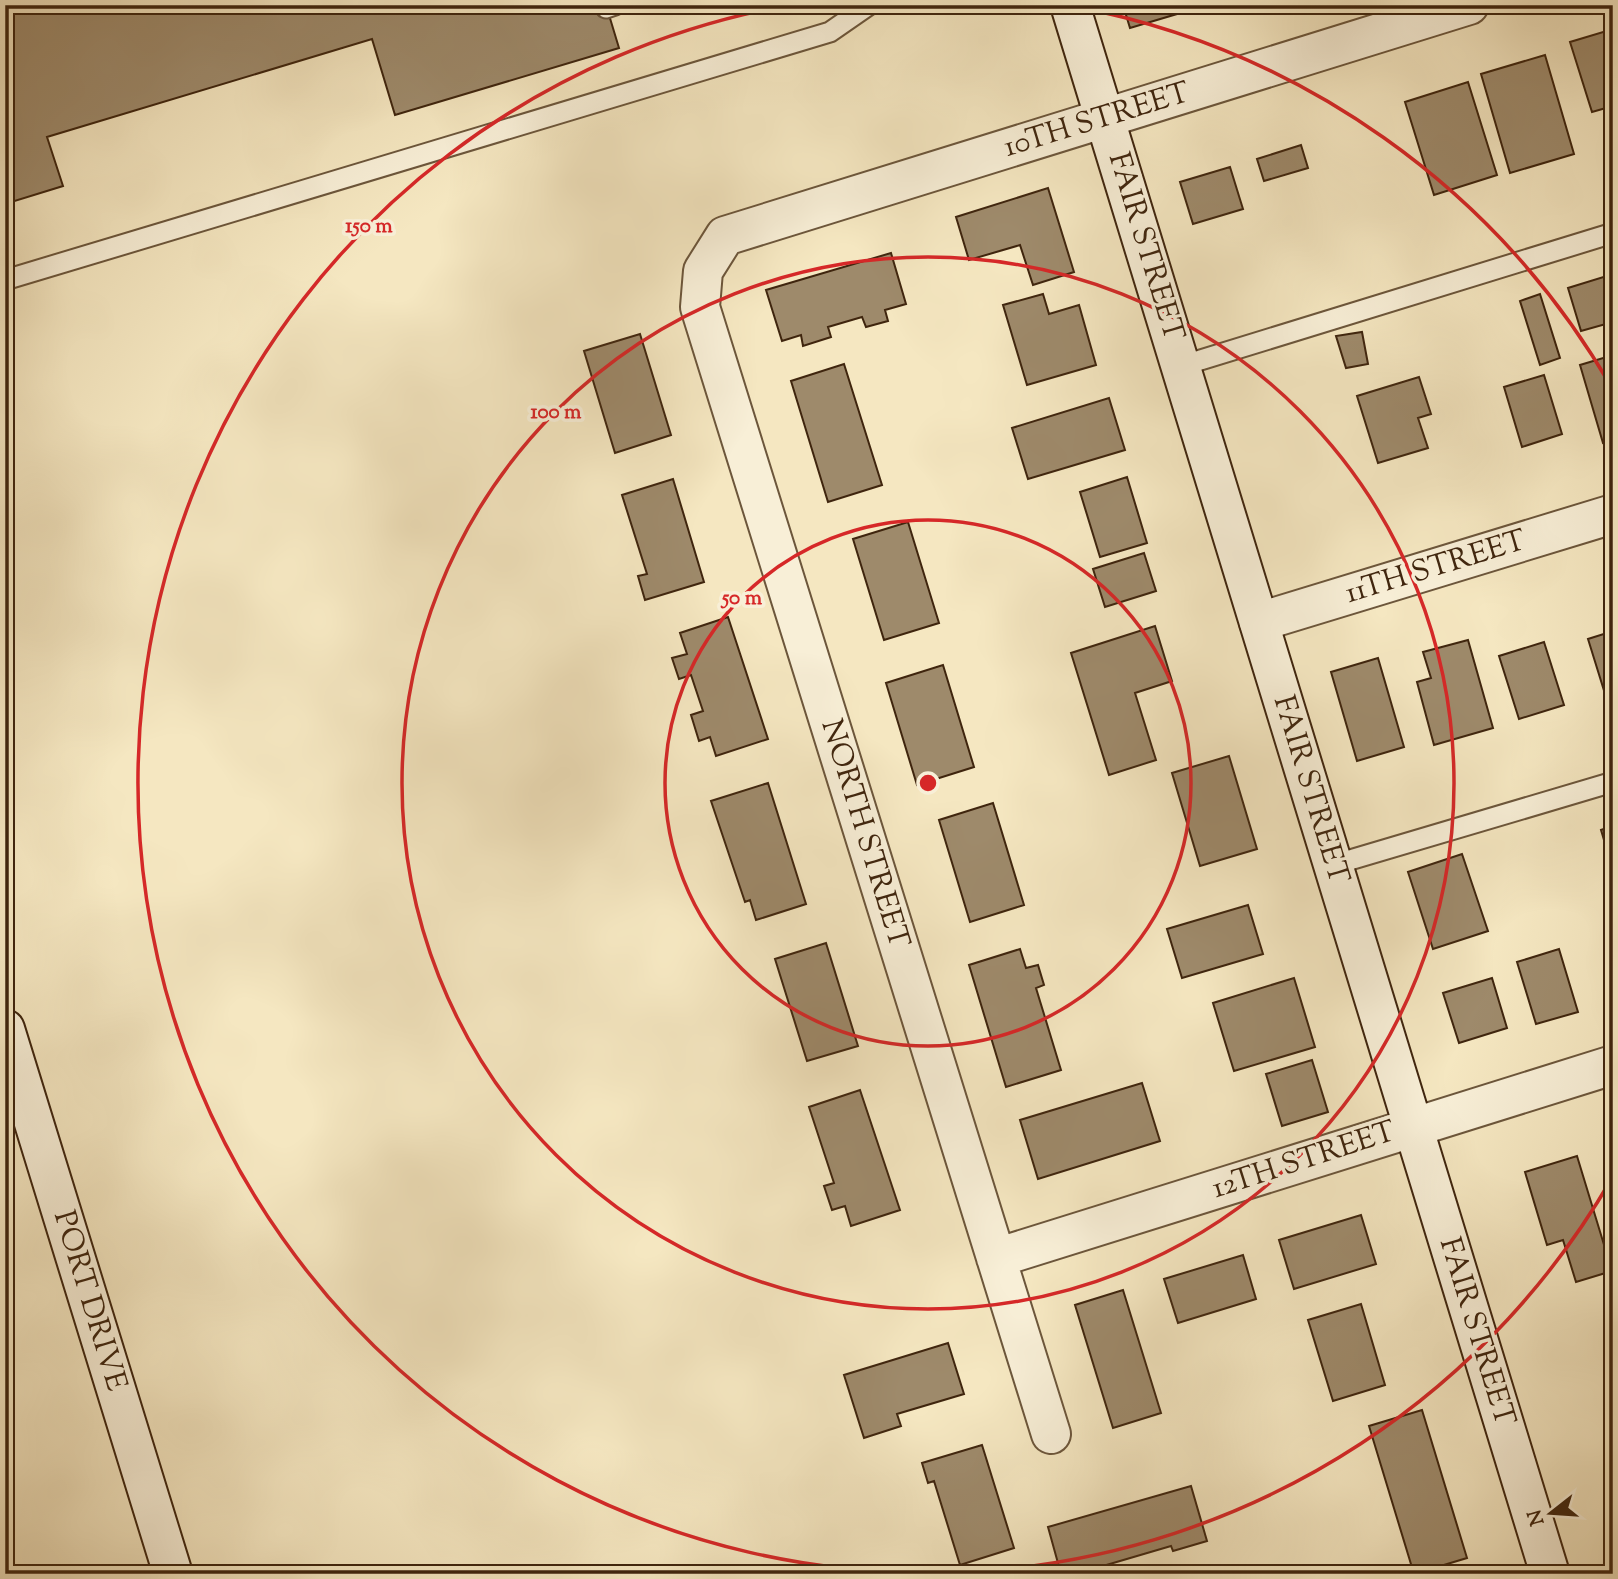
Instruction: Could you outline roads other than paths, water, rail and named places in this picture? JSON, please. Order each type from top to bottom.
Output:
[{"type":"street","name":"FAIR STREET","points":[[1070,5],[1550,1574]]},
{"type":"street","name":"10TH STREET","points":[[725,236],[1469,5]]},
{"type":"street","name":"NORTH STREET","points":[[725,236],[704,271],[700,307],[1051,1434]]},
{"type":"street","name":"11TH STREET","points":[[1259,622],[1613,514]]},
{"type":"street","name":"PORT DRIVE","points":[[5,1029],[173,1574]]},
{"type":"street","name":"12TH STREET","points":[[996,1258],[1613,1065]]},
{"type":"lane","points":[[5,280],[830,32],[869,5]]},
{"type":"lane","points":[[1181,366],[1613,233]]},
{"type":"lane","points":[[1333,865],[1613,782]]}]
